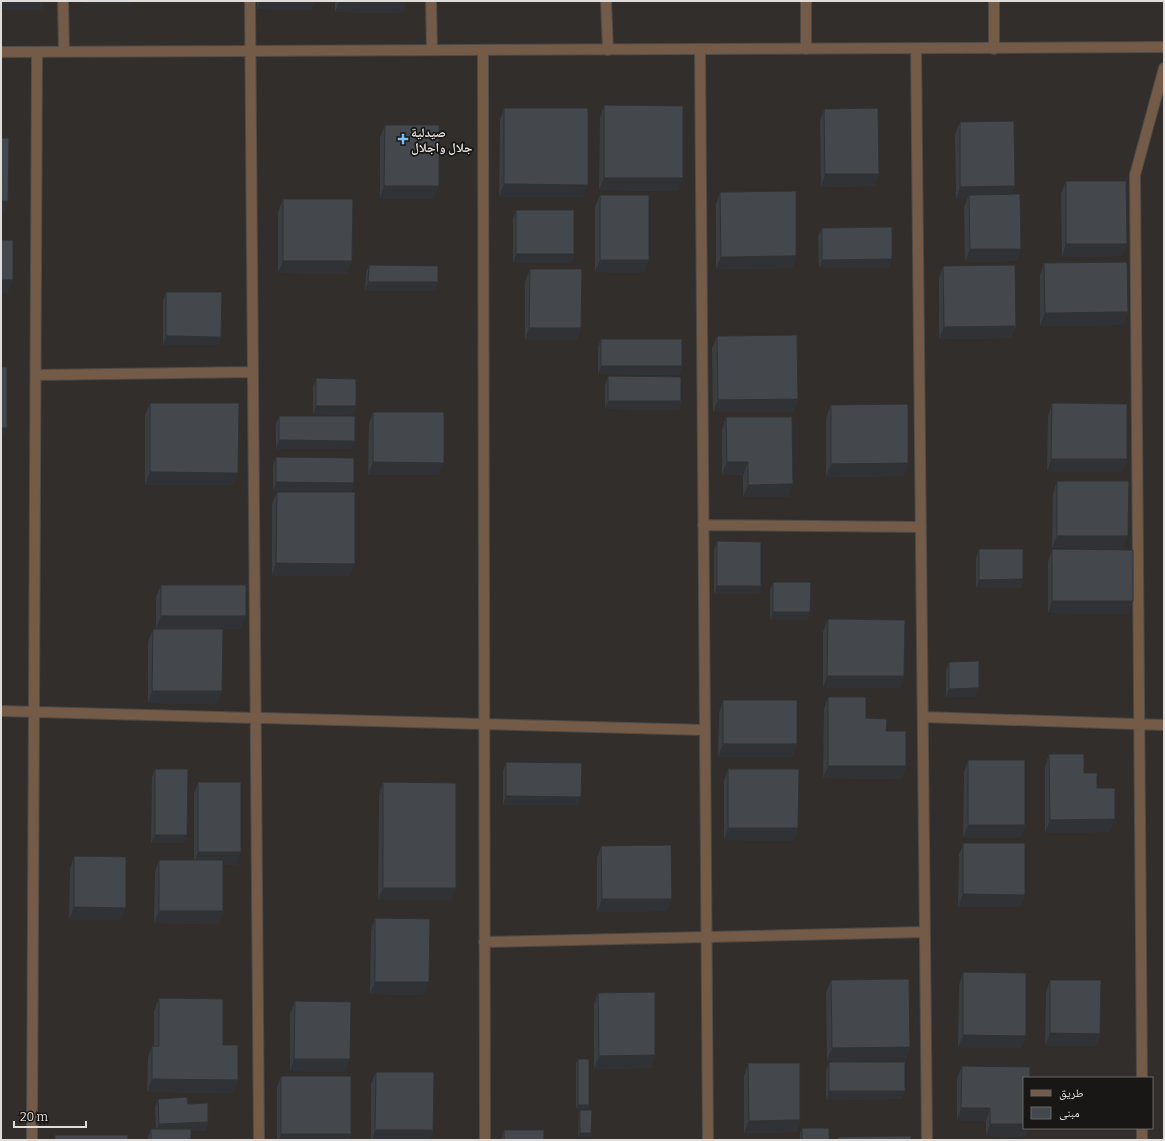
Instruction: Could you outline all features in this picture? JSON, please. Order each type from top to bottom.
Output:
[{"type":"street","points":[[63,1],[64,52]]},
{"type":"street","points":[[250,1],[259,1140]]},
{"type":"street","points":[[431,1],[432,50]]},
{"type":"street","points":[[606,1],[608,50]]},
{"type":"street","points":[[806,1],[806,49]]},
{"type":"street","points":[[994,1],[994,48]]},
{"type":"street","points":[[1,52],[1164,47]]},
{"type":"street","points":[[916,49],[928,1140]]},
{"type":"street","points":[[483,50],[485,1140]]},
{"type":"street","points":[[700,50],[708,1140]]},
{"type":"street","points":[[32,1140],[38,52]]},
{"type":"street","points":[[1142,1077],[1135,175],[1164,68]]},
{"type":"street","points":[[36,375],[253,372]]},
{"type":"street","points":[[703,525],[921,527]]},
{"type":"street","points":[[1,711],[705,730]]},
{"type":"street","points":[[923,717],[1164,724]]},
{"type":"street","points":[[484,942],[925,932]]},
{"type":"street","points":[[1142,1129],[1142,1140]]},
{"type":"building","points":[[604,105],[683,106],[683,178],[604,178]]},
{"type":"building","points":[[504,108],[588,108],[588,185],[504,184]]},
{"type":"building","points":[[878,108],[879,174],[825,174],[824,109]]},
{"type":"building","points":[[1014,121],[1015,186],[960,187],[960,122]]},
{"type":"building","points":[[385,125],[439,125],[439,186],[384,186]]},
{"type":"building","points":[[1,138],[9,138],[8,201],[1,201]]},
{"type":"building","points":[[1066,181],[1126,181],[1127,244],[1066,244]]},
{"type":"building","points":[[796,191],[796,256],[721,257],[720,192]]},
{"type":"building","points":[[1020,194],[1021,249],[970,249],[969,195]]},
{"type":"building","points":[[600,195],[649,195],[649,260],[600,260]]},
{"type":"building","points":[[283,199],[353,199],[352,261],[283,261]]},
{"type":"building","points":[[516,210],[574,210],[574,254],[516,254]]},
{"type":"building","points":[[892,227],[892,259],[822,260],[822,228]]},
{"type":"building","points":[[1,240],[13,240],[13,280],[1,280]]},
{"type":"building","points":[[1127,262],[1128,312],[1045,313],[1044,263]]},
{"type":"building","points":[[369,265],[438,266],[438,282],[368,282]]},
{"type":"building","points":[[1015,265],[1016,326],[944,327],[943,266]]},
{"type":"building","points":[[530,269],[582,269],[581,328],[529,328]]},
{"type":"building","points":[[166,292],[222,292],[221,337],[166,336]]},
{"type":"building","points":[[797,335],[798,399],[718,400],[717,336]]},
{"type":"building","points":[[601,339],[682,339],[682,366],[601,366]]},
{"type":"building","points":[[1,367],[7,367],[7,428],[1,428]]},
{"type":"building","points":[[608,376],[681,377],[681,401],[608,401]]},
{"type":"building","points":[[316,378],[356,379],[356,406],[316,406]]},
{"type":"building","points":[[150,403],[239,403],[238,473],[150,472]]},
{"type":"building","points":[[1052,403],[1127,404],[1127,459],[1051,459]]},
{"type":"building","points":[[908,404],[908,463],[831,464],[831,405]]},
{"type":"building","points":[[373,412],[444,412],[444,463],[373,462]]},
{"type":"building","points":[[279,416],[355,416],[355,441],[279,440]]},
{"type":"building","points":[[726,417],[792,417],[793,484],[748,485],[748,462],[727,462]]},
{"type":"building","points":[[276,457],[354,458],[354,483],[276,482]]},
{"type":"building","points":[[1057,481],[1129,481],[1128,536],[1057,536]]},
{"type":"building","points":[[277,492],[355,492],[355,564],[276,563]]},
{"type":"building","points":[[717,541],[761,542],[761,586],[717,586]]},
{"type":"building","points":[[979,549],[1023,549],[1023,579],[979,580]]},
{"type":"building","points":[[1052,549],[1133,550],[1133,601],[1052,601]]},
{"type":"building","points":[[773,582],[811,582],[810,612],[773,612]]},
{"type":"building","points":[[161,585],[246,585],[246,616],[161,616]]},
{"type":"building","points":[[828,619],[905,620],[904,676],[827,676]]},
{"type":"building","points":[[153,629],[223,629],[222,691],[152,691]]},
{"type":"building","points":[[979,661],[979,688],[949,689],[949,662]]},
{"type":"building","points":[[828,697],[866,697],[866,718],[887,719],[886,731],[906,731],[906,766],[828,766]]},
{"type":"building","points":[[723,700],[797,700],[797,744],[723,744]]},
{"type":"building","points":[[1049,754],[1084,754],[1084,773],[1097,773],[1097,788],[1115,788],[1115,819],[1050,820]]},
{"type":"building","points":[[968,760],[1025,760],[1025,825],[968,825]]},
{"type":"building","points":[[506,762],[582,763],[581,797],[506,796]]},
{"type":"building","points":[[155,769],[188,769],[187,835],[155,835]]},
{"type":"building","points":[[728,769],[799,769],[798,828],[728,828]]},
{"type":"building","points":[[198,782],[241,782],[241,852],[198,852]]},
{"type":"building","points":[[383,782],[456,783],[456,888],[383,888]]},
{"type":"building","points":[[963,843],[1025,843],[1025,895],[963,894]]},
{"type":"building","points":[[671,845],[672,899],[602,899],[601,846]]},
{"type":"building","points":[[74,856],[126,857],[126,908],[74,907]]},
{"type":"building","points":[[159,860],[223,860],[223,911],[159,911]]},
{"type":"building","points":[[375,918],[430,919],[429,982],[375,982]]},
{"type":"building","points":[[963,972],[1026,973],[1026,1036],[963,1035]]},
{"type":"building","points":[[909,979],[910,1047],[832,1048],[831,980]]},
{"type":"building","points":[[1050,980],[1101,980],[1100,1034],[1050,1033]]},
{"type":"building","points":[[655,992],[655,1055],[599,1056],[598,993]]},
{"type":"building","points":[[159,998],[223,999],[223,1045],[238,1045],[238,1080],[152,1079],[152,1046],[159,1046]]},
{"type":"building","points":[[295,1001],[351,1002],[350,1059],[294,1059]]},
{"type":"building","points":[[578,1059],[589,1059],[589,1105],[578,1105]]},
{"type":"building","points":[[829,1062],[905,1062],[905,1091],[829,1091]]},
{"type":"building","points":[[748,1063],[800,1063],[800,1120],[749,1121]]},
{"type":"building","points":[[962,1066],[1030,1067],[1030,1077],[1023,1077],[1023,1124],[990,1124],[990,1108],[961,1108]]},
{"type":"building","points":[[376,1072],[434,1072],[433,1130],[375,1130]]},
{"type":"building","points":[[281,1076],[351,1076],[351,1134],[281,1134]]},
{"type":"building","points":[[187,1097],[188,1104],[208,1103],[208,1122],[159,1124],[158,1099]]},
{"type":"building","points":[[580,1110],[592,1110],[591,1133],[580,1133]]},
{"type":"building","points":[[802,1128],[829,1128],[829,1140],[802,1140]]},
{"type":"building","points":[[151,1129],[191,1129],[191,1139],[239,1140],[151,1140]]},
{"type":"building","points":[[504,1130],[544,1130],[544,1140],[504,1140]]},
{"type":"building","points":[[55,1135],[128,1135],[128,1140],[55,1140]]},
{"type":"building","points":[[911,1136],[911,1140],[838,1140],[838,1137]]},
{"type":"place","name":"صيدلية جلال واجلال","points":[[403,139]]}]
